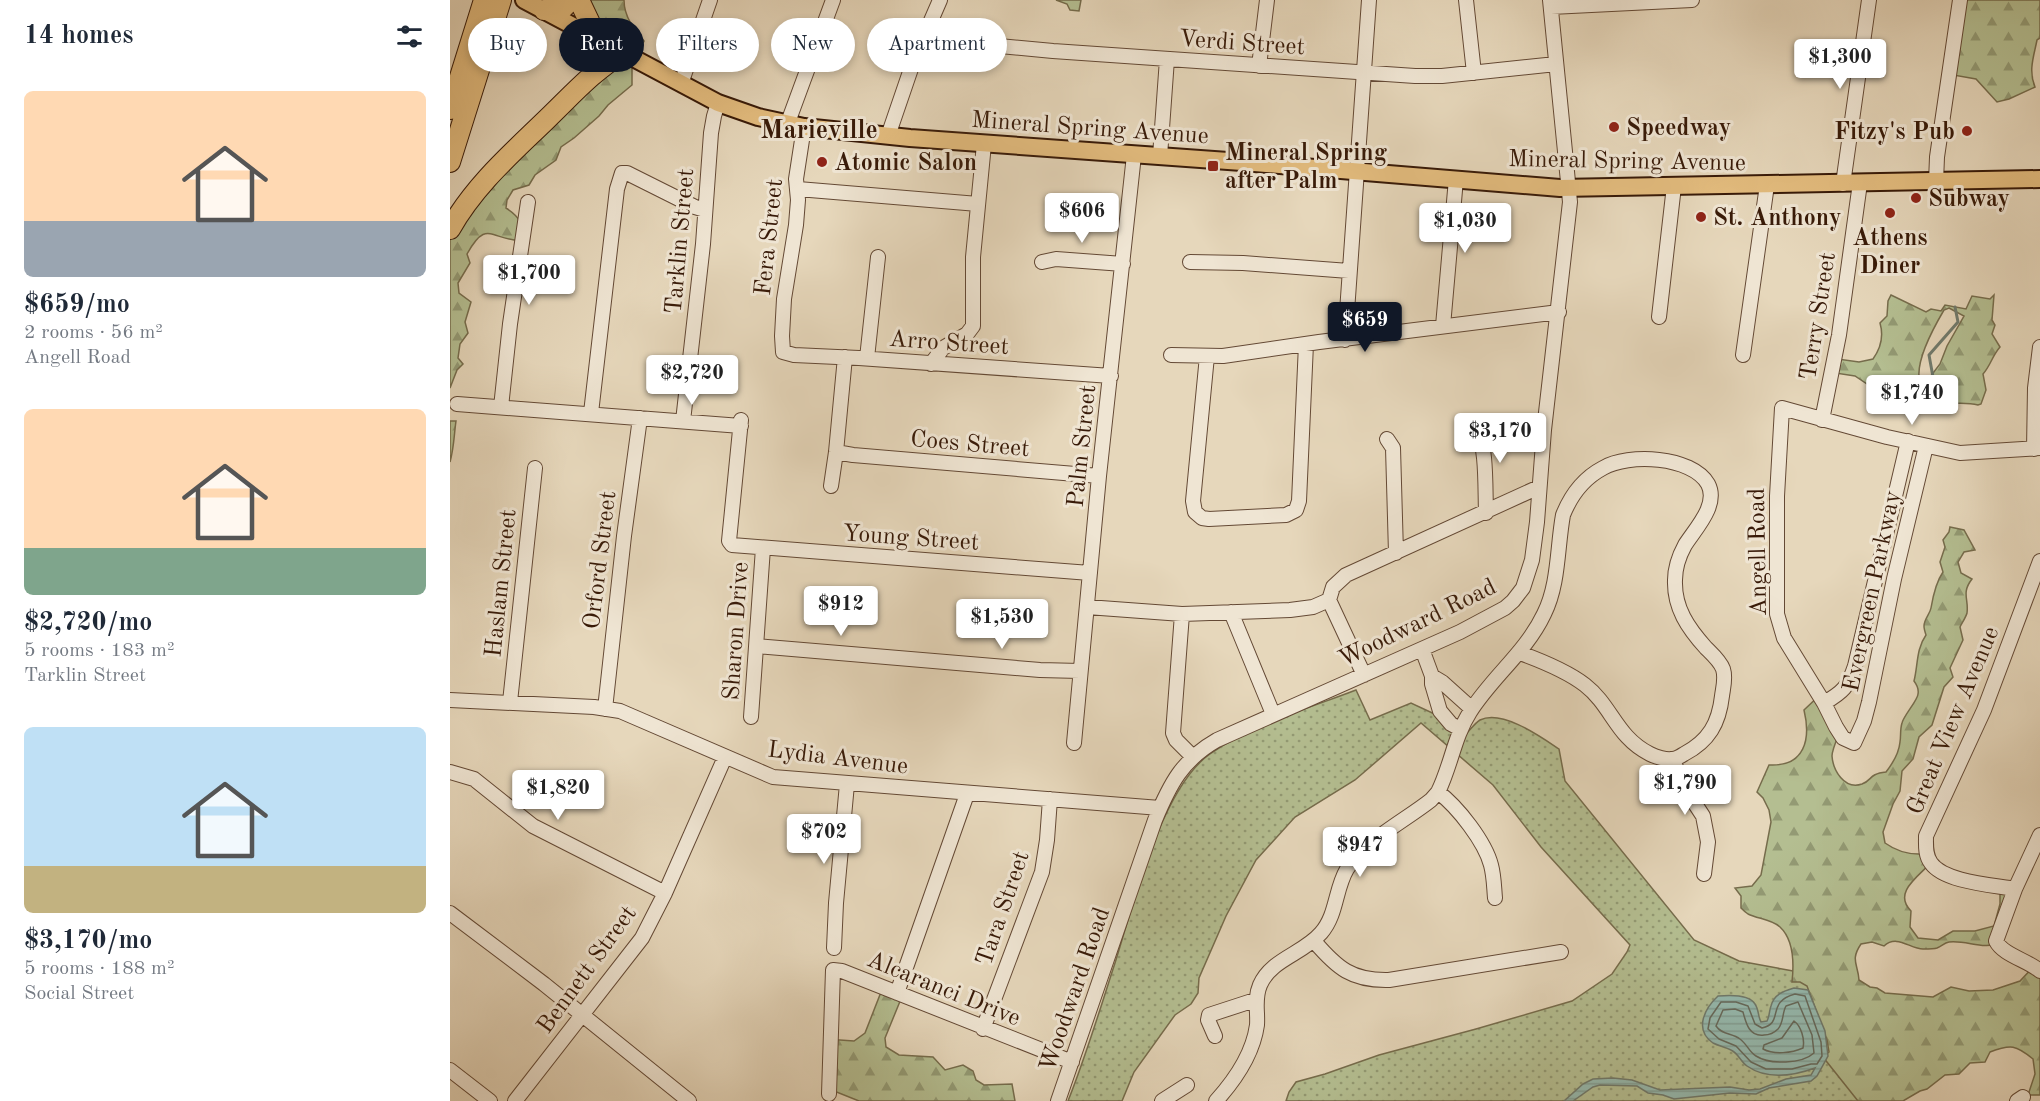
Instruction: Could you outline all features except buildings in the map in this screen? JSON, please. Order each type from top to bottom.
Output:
[{"type":"highway","points":[[544,10],[562,9],[571,0]]},
{"type":"highway","points":[[579,0],[588,18]]},
{"type":"highway","points":[[450,109],[489,9]]},
{"type":"highway","points":[[450,162],[489,9]]},
{"type":"highway","points":[[450,229],[459,213],[493,171],[595,72]]},
{"type":"main road","name":"Mineral Spring Avenue","points":[[524,0],[559,18]]},
{"type":"main road","name":"Mineral Spring Avenue","points":[[644,64],[718,102],[751,115],[795,126],[984,144],[1568,186],[2040,180]]},
{"type":"street","points":[[681,84],[710,0]]},
{"type":"street","name":"Fera Street","points":[[783,352],[784,298],[795,233],[798,189],[795,126],[833,0]]},
{"type":"street","points":[[933,18],[940,0]]},
{"type":"street","points":[[1259,66],[1267,0]]},
{"type":"street","points":[[1345,340],[1369,0]]},
{"type":"street","points":[[1466,0],[1474,73]]},
{"type":"street","points":[[1550,4],[1692,0]]},
{"type":"street","name":"Terry Street","points":[[1822,420],[1839,335],[1869,0]]},
{"type":"street","points":[[1936,182],[1937,157],[1960,0]]},
{"type":"street","name":"Woodward Road","points":[[1058,1101],[1160,808],[1175,777],[1193,757],[1217,740],[1469,627],[1505,608],[1514,601],[1523,588],[1532,560],[1550,373],[1559,312],[1570,202],[1550,4]]},
{"type":"street","name":"Verdi Street","points":[[1007,47],[1259,66],[1442,76],[1556,64]]},
{"type":"street","points":[[1160,156],[1167,59]]},
{"type":"street","points":[[888,136],[910,72]]},
{"type":"street","name":"Tarklin Street","points":[[683,421],[703,244],[711,133],[718,102]]},
{"type":"street","points":[[931,364],[943,348],[967,334],[972,326],[972,265],[984,144]]},
{"type":"street","name":"Palm Street","points":[[1074,743],[1099,476],[1134,155]]},
{"type":"street","points":[[591,414],[617,189],[622,173],[627,173],[705,210]]},
{"type":"street","points":[[1443,326],[1456,179]]},
{"type":"street","points":[[1743,355],[1767,185]]},
{"type":"street","points":[[1659,317],[1674,186]]},
{"type":"street","points":[[798,189],[978,204]]},
{"type":"street","points":[[501,407],[510,324],[528,202]]},
{"type":"street","points":[[867,358],[878,257]]},
{"type":"street","points":[[1042,262],[1065,259],[1123,264]]},
{"type":"street","points":[[1190,262],[1243,263],[1349,272]]},
{"type":"street","points":[[1171,356],[1207,356],[1559,312]]},
{"type":"street","points":[[1207,356],[1193,501],[1194,512],[1202,518],[1209,519],[1286,515],[1296,510],[1299,501],[1306,344]]},
{"type":"street","points":[[1822,420],[1960,453],[2037,448],[2035,388],[2040,347]]},
{"type":"street","name":"Arro Street","points":[[783,352],[794,355],[867,358],[1111,376]]},
{"type":"street","points":[[831,486],[845,357]]},
{"type":"street","points":[[457,404],[683,421]]},
{"type":"street","name":"Angell Road","points":[[1822,420],[1782,408],[1777,496],[1777,614],[1784,638],[1843,738],[1854,743]]},
{"type":"street","name":"Orford Street","points":[[605,708],[640,418]]},
{"type":"street","name":"Young Street","points":[[683,421],[741,423],[730,543],[763,549],[1090,573]]},
{"type":"street","points":[[1476,422],[1483,444],[1485,462],[1486,513]]},
{"type":"street","points":[[1387,439],[1393,448],[1396,553]]},
{"type":"street","name":"Evergreen Parkway","points":[[1824,703],[1845,689],[1855,666],[1908,441]]},
{"type":"street","name":"Evergreen Parkway","points":[[1854,743],[1862,728],[1869,702],[1894,579],[1926,446]]},
{"type":"street","name":"Coes Street","points":[[836,452],[1099,476]]},
{"type":"street","points":[[1221,1100],[1253,1045],[1257,1022],[1255,1000],[1268,971],[1314,941],[1323,931],[1329,921],[1344,876],[1356,857],[1372,842],[1424,806],[1438,792],[1460,729],[1472,709],[1520,653],[1534,632],[1549,601],[1553,586],[1563,515],[1567,504],[1582,483],[1604,467],[1630,459],[1677,463],[1700,476],[1707,484],[1711,494],[1710,504],[1679,560],[1675,581],[1676,597],[1684,622],[1715,657],[1722,669],[1724,680],[1720,710],[1714,728],[1706,739],[1673,760],[1655,756],[1621,732],[1597,698],[1585,686],[1538,659],[1520,653]]},
{"type":"street","name":"Haslam Street","points":[[510,702],[535,468]]},
{"type":"street","points":[[1364,675],[1329,600],[1333,587],[1346,575],[1539,487]]},
{"type":"street","name":"Sharon Drive","points":[[751,717],[758,646],[763,549]]},
{"type":"street","name":"Great View Avenue","points":[[2015,889],[1953,877],[1939,871],[1927,855],[1926,836],[1984,710],[2040,561]]},
{"type":"street","points":[[1087,607],[1182,614],[1290,610],[1312,607],[1329,600]]},
{"type":"street","points":[[1231,612],[1273,714]]},
{"type":"street","points":[[1182,614],[1173,733],[1176,740],[1193,757]]},
{"type":"street","points":[[758,646],[1041,670],[1080,671]]},
{"type":"street","points":[[1422,649],[1432,676],[1431,684],[1440,711],[1451,724],[1460,729]]},
{"type":"street","points":[[1432,676],[1472,709]]},
{"type":"street","name":"Lydia Avenue","points":[[450,700],[605,708],[632,716],[773,777],[1160,808]]},
{"type":"street","name":"Bennett Street","points":[[515,1101],[642,938],[665,893],[725,757]]},
{"type":"street","points":[[1673,760],[1684,787],[1703,816],[1708,842],[1704,874]]},
{"type":"street","points":[[450,772],[474,779],[533,826],[665,893]]},
{"type":"street","points":[[834,948],[847,784]]},
{"type":"street","points":[[1438,792],[1459,813],[1488,856],[1494,879],[1495,898]]},
{"type":"street","points":[[897,993],[967,794]]},
{"type":"street","name":"Tara Street","points":[[984,1029],[1042,872],[1050,799]]},
{"type":"street","points":[[2040,835],[2015,889],[1996,941],[1998,946],[2006,952],[2022,958],[2040,971]]},
{"type":"street","points":[[450,913],[544,984],[582,1017],[689,1101]]},
{"type":"street","points":[[1314,941],[1344,971],[1375,980],[1389,980],[1561,952]]},
{"type":"street","name":"Alcaranci Drive","points":[[829,1094],[833,970],[842,971],[1072,1062]]},
{"type":"street","points":[[1215,1036],[1208,1020],[1209,1015],[1255,1000]]},
{"type":"street","points":[[450,1070],[490,1101]]},
{"type":"street","points":[[1162,1101],[1187,1085]]},
{"type":"green space","points":[[575,0],[624,0],[628,18],[577,18],[574,13]]},
{"type":"green space","points":[[1056,0],[1081,0],[1079,11],[1070,10],[1067,4]]},
{"type":"green space","points":[[1963,0],[2040,0],[2040,38],[2037,40],[2032,69],[2035,87],[1997,102],[1976,79],[1953,75]]},
{"type":"green space","points":[[591,72],[632,72],[632,85],[561,147],[556,160],[535,175],[529,185],[513,190],[507,200],[506,208],[520,222],[520,241],[484,234],[473,244],[467,254],[470,263],[458,283],[459,293],[471,302],[465,322],[468,333],[460,344],[458,358],[463,364],[457,370],[450,388],[450,226]]},
{"type":"green space","points":[[1891,295],[1926,312],[1931,309],[1941,311],[1945,305],[1966,309],[1972,296],[1990,299],[1994,295],[1992,320],[1995,325],[1992,334],[2000,347],[1983,374],[1986,390],[1981,404],[1944,403],[1921,399],[1920,391],[1912,385],[1903,388],[1892,386],[1886,390],[1873,388],[1855,376],[1835,373],[1838,359],[1859,362],[1873,359],[1881,342],[1880,323],[1887,316],[1888,301]],"holes":[[[1949,308],[1964,316],[1940,364],[1927,381],[1920,382],[1922,355],[1944,310]]]},
{"type":"green space","points":[[450,421],[456,421],[450,462]]},
{"type":"green space","points":[[1950,527],[1964,530],[1975,550],[1964,552],[1958,562],[1961,573],[1972,579],[1966,592],[1967,613],[1960,627],[1963,640],[1950,668],[1953,677],[1944,687],[1932,725],[1919,737],[1913,759],[1902,771],[1900,791],[1883,832],[1885,843],[1890,846],[1906,853],[1930,853],[1934,859],[1911,883],[1905,897],[1906,904],[1911,911],[1910,927],[1918,938],[1938,940],[1953,931],[1975,931],[1994,926],[2000,904],[2000,884],[2011,887],[2000,943],[1987,946],[1949,942],[1937,948],[1923,949],[1894,941],[1884,946],[1872,942],[1861,944],[1855,962],[1859,980],[1870,987],[1885,993],[1933,997],[1951,987],[1969,991],[1993,990],[2020,981],[2037,963],[2040,965],[2040,1095],[2028,1095],[2035,1074],[2033,1059],[2022,1051],[2008,1047],[1990,1052],[1985,1062],[1970,1063],[1959,1074],[1945,1075],[1927,1089],[1903,1101],[1858,1101],[1823,1057],[1829,1052],[1827,1040],[1807,986],[1800,982],[1792,982],[1792,953],[1785,932],[1773,922],[1752,916],[1744,911],[1741,908],[1741,896],[1735,888],[1752,886],[1761,875],[1771,822],[1769,810],[1757,792],[1769,765],[1791,761],[1803,749],[1807,731],[1804,710],[1821,694],[1841,729],[1832,756],[1837,773],[1841,778],[1850,784],[1862,784],[1876,774],[1886,772],[1893,761],[1899,746],[1902,723],[1917,697],[1918,689],[1914,681],[1919,652],[1926,635],[1924,623],[1943,572],[1940,562],[1945,547],[1943,540]]},
{"type":"green space","points":[[1356,690],[1370,720],[1411,703],[1441,717],[1466,734],[1480,720],[1499,718],[1521,726],[1559,749],[1565,781],[1694,940],[1739,961],[1804,973],[1864,1101],[1286,1101],[1296,1082],[1379,1055],[1572,1001],[1612,974],[1630,945],[1541,847],[1493,785],[1421,723],[1355,780],[1295,817],[1256,860],[1226,916],[1199,978],[1198,993],[1191,1004],[1175,1015],[1134,1072],[1122,1101],[1068,1101],[1093,1032],[1151,850],[1177,793],[1193,770],[1210,754],[1243,735]]},
{"type":"green space","points":[[883,987],[903,994],[885,1038],[886,1047],[899,1055],[933,1057],[945,1070],[963,1065],[973,1071],[976,1080],[984,1085],[1012,1084],[1015,1101],[859,1101],[824,1087],[826,1039],[854,1041],[865,1033]]},
{"type":"water","points":[[1794,988],[1808,990],[1825,1031],[1828,1056],[1817,1076],[1811,1081],[1769,1088],[1756,1094],[1730,1093],[1674,1099],[1648,1093],[1637,1086],[1600,1085],[1593,1087],[1573,1101],[1564,1101],[1583,1084],[1593,1079],[1632,1080],[1660,1090],[1730,1087],[1749,1090],[1760,1089],[1786,1079],[1811,1075],[1815,1068],[1780,1075],[1755,1070],[1745,1064],[1733,1051],[1713,1043],[1704,1032],[1705,1013],[1718,996],[1748,998],[1756,1006],[1761,1022],[1767,1021],[1772,1002],[1777,996]]},
{"type":"waterway","points":[[1933,377],[1929,355],[1958,322],[1955,307]]},
{"type":"place","name":"Speedway","points":[[1614,127]]},
{"type":"place","name":"Fitzy's Pub","points":[[1967,131]]},
{"type":"place","name":"Atomic Salon","points":[[822,162]]},
{"type":"place","name":"Mineral Spring after Palm","points":[[1213,166]]},
{"type":"place","name":"Subway","points":[[1916,198]]},
{"type":"place","name":"Athens Diner","points":[[1890,213]]},
{"type":"place","name":"St. Anthony","points":[[1701,217]]},
{"type":"district","name":"Marieville","points":[[819,129]]}]
